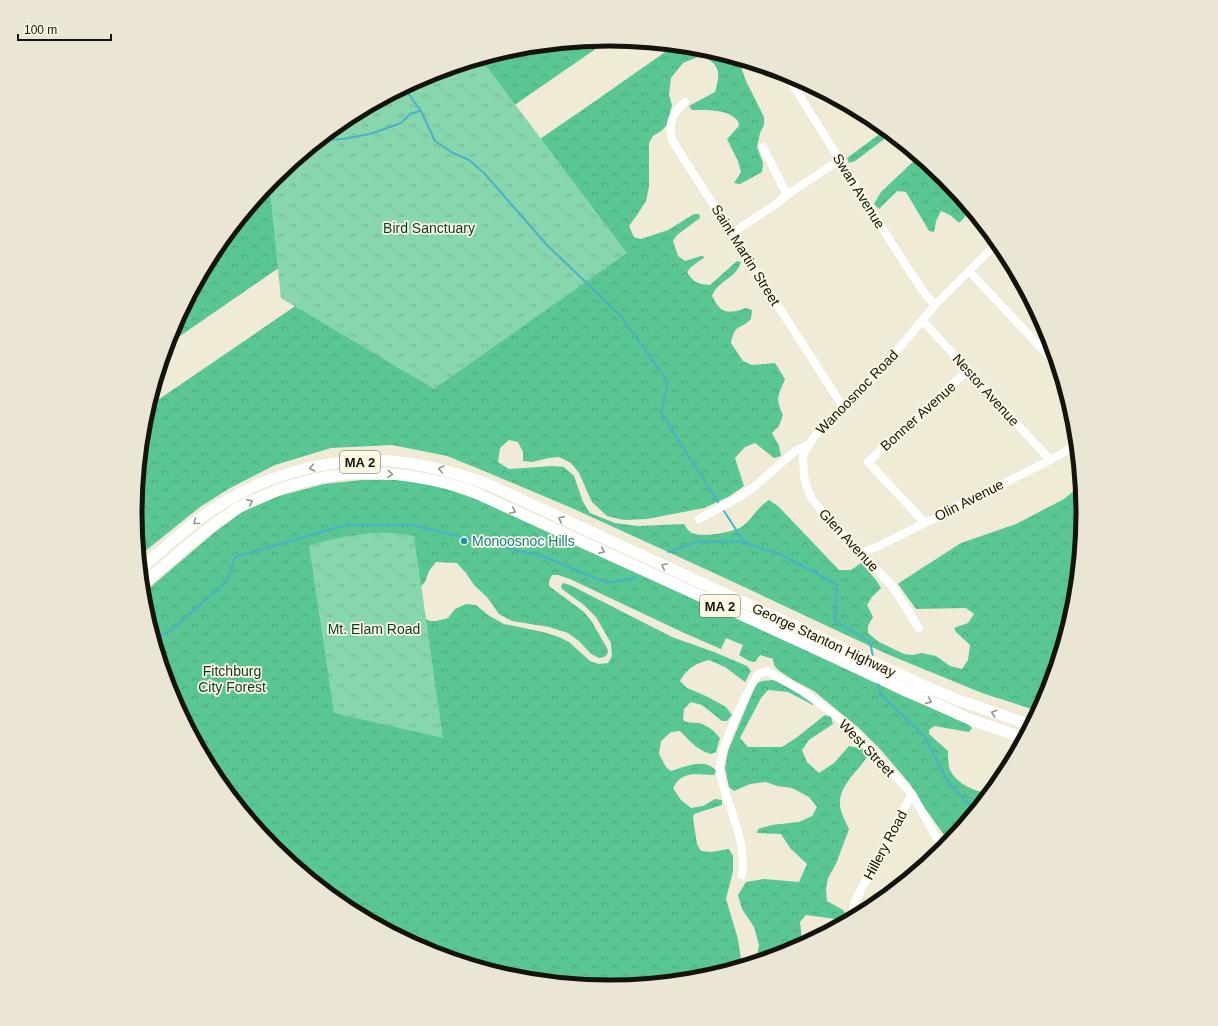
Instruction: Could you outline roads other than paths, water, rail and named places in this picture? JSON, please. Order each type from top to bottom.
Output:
[{"type":"highway","name":"George Stanton Highway","points":[[145,565],[206,514],[229,499],[260,483],[293,472],[329,465],[369,461],[398,462],[439,469],[485,483],[958,700],[1026,723]]},
{"type":"highway","name":"George Stanton Highway","points":[[147,581],[197,537],[221,519],[243,505],[268,494],[296,484],[323,477],[366,473],[396,474],[467,489],[969,719],[1019,736]]},
{"type":"street","name":"Swan Avenue","points":[[792,84],[903,261],[935,306]]},
{"type":"street","name":"Saint Martin Street","points":[[685,102],[676,111],[672,119],[670,134],[673,142],[843,407]]},
{"type":"street","points":[[763,147],[787,195]]},
{"type":"street","points":[[732,233],[840,160]]},
{"type":"street","name":"Wanoosnoc Road","points":[[699,519],[741,496],[754,487],[795,451],[808,445],[843,407],[880,371],[935,306],[992,248]]},
{"type":"street","points":[[969,271],[1048,356]]},
{"type":"street","name":"Nestor Avenue","points":[[922,321],[1050,460]]},
{"type":"street","name":"Bonner Avenue","points":[[925,523],[868,462],[968,370]]},
{"type":"street","name":"Glen Avenue","points":[[808,445],[803,455],[803,469],[804,480],[810,496],[824,514],[892,586],[919,628]]},
{"type":"street","name":"Olin Avenue","points":[[862,553],[881,545],[1071,448]]},
{"type":"street","name":"West Street","points":[[742,875],[744,862],[740,841],[721,781],[720,768],[722,755],[729,735],[752,685],[758,674],[767,671],[793,685],[834,714],[858,736],[912,794],[939,843]]},
{"type":"street","name":"Hillery Road","points":[[853,910],[855,901],[912,794]]},
{"type":"waterway","points":[[407,92],[421,111],[435,141],[453,153],[469,160],[484,173],[547,245],[620,315],[668,382],[661,413],[718,502]]},
{"type":"waterway","points":[[330,140],[343,139],[370,134],[401,123],[410,114],[420,111]]},
{"type":"waterway","points":[[724,511],[744,542]]},
{"type":"waterway","points":[[159,636],[171,630],[227,581],[235,557],[345,525],[412,525],[545,557],[607,583],[635,578]]},
{"type":"waterway","points":[[668,552],[699,541],[744,542],[782,555],[837,585],[835,621],[870,642],[873,657]]},
{"type":"waterway","points":[[878,681],[880,694],[924,736],[950,785],[971,807]]},
{"type":"place","name":"Monoosnoc Hills","points":[[464,541]]},
{"type":"park label","name":"Bird Sanctuary","points":[[429,228]]},
{"type":"park label","name":"Mt. Elam Road","points":[[374,629]]},
{"type":"park label","name":"Fitchburg City Forest","points":[[232,680]]}]
